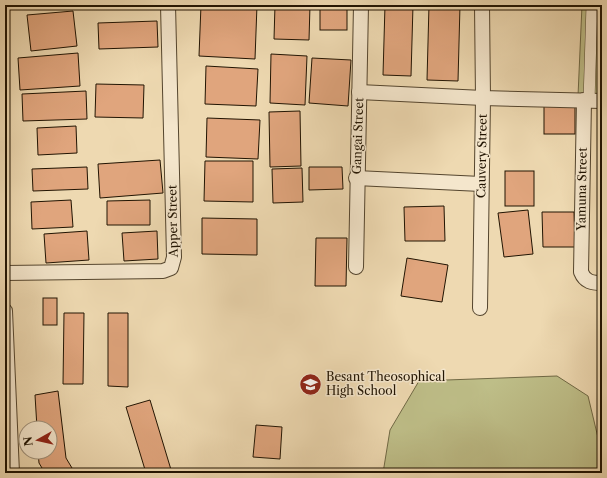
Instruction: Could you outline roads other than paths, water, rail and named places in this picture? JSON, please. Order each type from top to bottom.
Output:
[{"type":"street","name":"Apper Street","points":[[5,273],[163,272],[171,268],[174,257],[168,5]]},
{"type":"street","name":"Gangai Street","points":[[356,267],[356,178],[361,5]]},
{"type":"street","name":"Cauvery Street","points":[[480,308],[483,98],[482,5]]},
{"type":"street","points":[[359,92],[483,98],[592,101],[592,5]]},
{"type":"street","name":"Yamuna Street","points":[[592,101],[581,272],[583,278],[588,281],[602,283]]},
{"type":"street","points":[[356,178],[481,184]]},
{"type":"street","points":[[5,311],[8,442],[12,473]]},
{"type":"place","name":"Besant Theosophical High School","points":[[310,384]]}]
